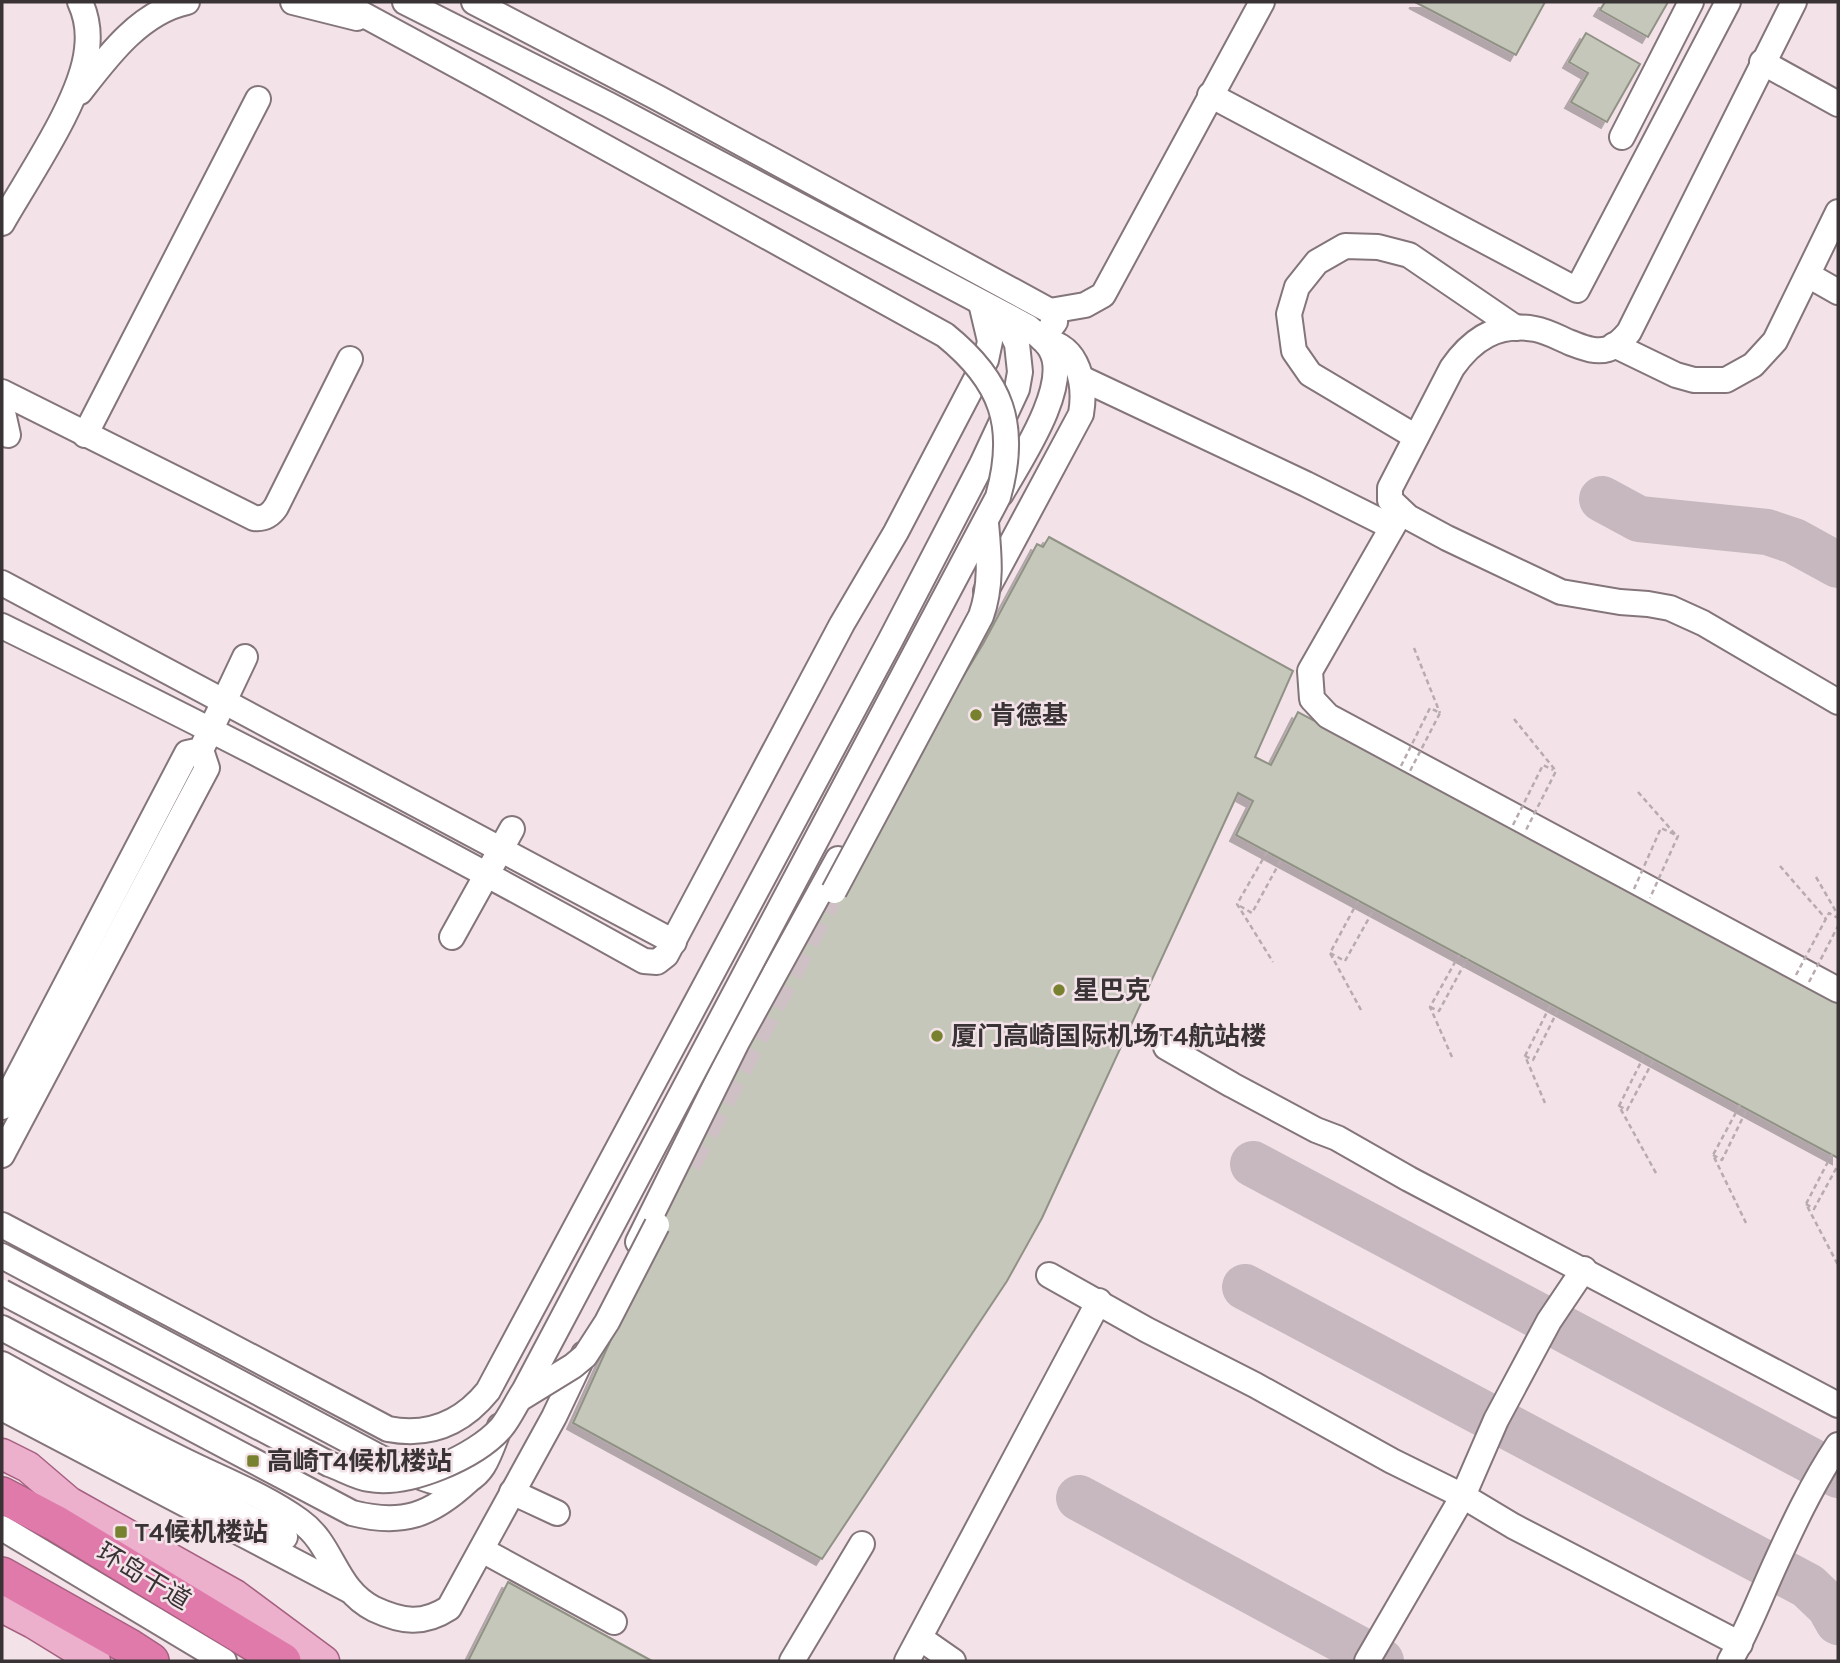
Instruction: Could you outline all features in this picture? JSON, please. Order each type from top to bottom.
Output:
[{"type":"highway","name":"环岛干道","points":[[2,1495],[63,1513],[283,1661]]},
{"type":"highway","points":[[5,1593],[128,1646],[151,1661]]},
{"type":"main road","points":[[2,1454],[28,1467],[63,1513],[235,1595],[324,1661]]},
{"type":"main road","points":[[5,1593],[95,1661]]},
{"type":"street","points":[[69,105],[87,52],[88,34],[80,2]]},
{"type":"street","points":[[2,223],[69,105],[129,34],[151,18],[187,2]]},
{"type":"street","points":[[293,2],[384,26]]},
{"type":"street","points":[[2,1292],[328,1464],[369,1479],[427,1472],[482,1446],[502,1426],[518,1401],[986,523],[1006,470],[1008,441],[1004,416],[997,397],[987,378],[962,348],[945,335],[340,2]]},
{"type":"street","points":[[2,1328],[352,1513],[372,1518],[391,1518],[423,1513],[439,1506],[471,1479],[483,1466],[529,1361],[1046,409],[1055,376],[1053,355],[1044,340],[1028,327],[609,105],[405,2]]},
{"type":"street","points":[[474,2],[659,98],[1050,311],[1055,322],[1044,340]]},
{"type":"street","points":[[1050,311],[1085,305],[1103,295],[1262,2]]},
{"type":"street","points":[[1622,136],[1691,2]]},
{"type":"street","points":[[1210,95],[1577,290],[1728,2]]},
{"type":"street","points":[[1794,2],[1629,332],[1608,349],[1596,350],[1536,329],[1516,328],[1480,337],[1464,351],[1452,368],[1390,488],[1390,500],[1397,520],[1310,671],[1312,699],[1328,716],[1838,990]]},
{"type":"street","points":[[1762,62],[1838,104]]},
{"type":"street","points":[[85,435],[258,99]]},
{"type":"street","points":[[1614,345],[1676,375],[1694,380],[1726,380],[1753,365],[1775,341],[1838,212]]},
{"type":"street","points":[[1416,437],[1310,374],[1294,351],[1289,314],[1297,287],[1317,261],[1345,246],[1378,247],[1409,255],[1516,328]]},
{"type":"street","points":[[1808,275],[1838,292]]},
{"type":"street","points":[[2,626],[206,739],[488,873],[651,963],[663,959],[674,942],[842,624],[922,484],[986,359],[990,341],[981,303]]},
{"type":"street","points":[[2,1225],[388,1429],[405,1433],[426,1431],[461,1417],[475,1406],[494,1378],[890,641],[982,464],[1017,388],[1020,372],[1017,344],[1003,315]]},
{"type":"street","points":[[2,1364],[92,1415],[263,1499],[297,1519],[320,1540],[339,1578],[357,1599],[380,1612],[422,1621],[449,1608],[554,1417],[737,1042],[1075,428],[1083,404],[1081,378],[1075,362],[1065,348],[1044,340]]},
{"type":"street","points":[[2,392],[254,518],[266,517],[276,507],[349,359]]},
{"type":"street","points":[[1081,378],[1307,484],[1447,538],[1562,592],[1670,608],[1706,624],[1838,702]]},
{"type":"street","points":[[2,408],[8,435]]},
{"type":"street","points":[[834,891],[981,615],[987,600],[989,578],[986,523]]},
{"type":"street","points":[[2,583],[225,702],[506,839],[674,942]]},
{"type":"street","points":[[2,1107],[187,753],[206,739],[245,657]]},
{"type":"street","points":[[2,1155],[207,768],[206,739]]},
{"type":"street","points":[[667,979],[675,969],[735,855],[735,828]]},
{"type":"street","points":[[452,937],[506,839]]},
{"type":"street","points":[[1166,1047],[1232,1085],[1838,1405]]},
{"type":"street","points":[[518,1401],[585,1356],[607,1322],[657,1225]]},
{"type":"street","points":[[2,1256],[381,1458],[438,1483],[452,1486],[471,1479]]},
{"type":"street","points":[[1367,1661],[1462,1496],[1496,1420],[1549,1321],[1584,1269]]},
{"type":"street","points":[[1049,1275],[1147,1330],[1462,1496],[1735,1653],[1823,1467],[1838,1446]]},
{"type":"street","points":[[907,1661],[1099,1301]]},
{"type":"street","points":[[2,1385],[250,1517],[334,1565]]},
{"type":"street","points":[[2,1408],[349,1590]]},
{"type":"street","points":[[512,1492],[557,1513]]},
{"type":"street","points":[[2,1528],[224,1661]]},
{"type":"street","points":[[792,1661],[862,1544]]},
{"type":"street","points":[[482,1550],[614,1622]]},
{"type":"street","points":[[920,1638],[953,1661]]},
{"type":"path","points":[[1410,771],[1440,713],[1414,648]]},
{"type":"path","points":[[1401,766],[1430,708],[1440,713]]},
{"type":"path","points":[[1514,719],[1556,771]]},
{"type":"path","points":[[1513,825],[1544,765],[1556,771]]},
{"type":"path","points":[[1525,832],[1556,771]]},
{"type":"path","points":[[1639,792],[1678,835],[1650,898]]},
{"type":"path","points":[[1634,889],[1661,828],[1675,834]]},
{"type":"path","points":[[1237,904],[1267,852]]},
{"type":"path","points":[[1237,904],[1252,913],[1281,860]]},
{"type":"path","points":[[1780,866],[1826,919]]},
{"type":"path","points":[[1816,877],[1838,916]]},
{"type":"path","points":[[1330,953],[1358,901]]},
{"type":"path","points":[[1237,904],[1273,962]]},
{"type":"path","points":[[1330,953],[1345,961],[1374,909]]},
{"type":"path","points":[[1796,975],[1829,913],[1838,916]]},
{"type":"path","points":[[1809,982],[1838,926]]},
{"type":"path","points":[[1330,953],[1361,1010]]},
{"type":"path","points":[[1430,1007],[1459,955]]},
{"type":"path","points":[[1430,1007],[1439,1011],[1468,959]]},
{"type":"path","points":[[1525,1056],[1552,1004]]},
{"type":"path","points":[[1430,1007],[1452,1058]]},
{"type":"path","points":[[1525,1056],[1533,1060],[1559,1008]]},
{"type":"path","points":[[1525,1056],[1545,1103]]},
{"type":"path","points":[[1619,1106],[1644,1056]]},
{"type":"path","points":[[1619,1106],[1627,1110],[1654,1059]]},
{"type":"path","points":[[1713,1155],[1740,1105]]},
{"type":"path","points":[[1619,1106],[1657,1175]]},
{"type":"path","points":[[1713,1155],[1721,1160],[1747,1109]]},
{"type":"path","points":[[1806,1204],[1832,1154]]},
{"type":"path","points":[[1713,1155],[1746,1223]]},
{"type":"path","points":[[1806,1204],[1814,1209],[1838,1165]]},
{"type":"path","points":[[1806,1204],[1838,1265]]},
{"type":"building","points":[[1415,2],[1545,2],[1516,55]]},
{"type":"building","points":[[1605,2],[1668,2],[1648,37],[1600,10]]},
{"type":"building","points":[[1586,33],[1640,64],[1607,122],[1571,102],[1588,73],[1569,62]]},
{"type":"building","name":"厦门高崎国际机场T4航站楼","points":[[1049,537],[1293,671],[1255,757],[1271,765],[1298,712],[1838,998],[1838,1158],[1236,835],[1253,801],[1238,793],[1042,1218],[1007,1281],[822,1559],[573,1423],[623,1313],[669,1195],[785,970],[983,644],[1037,544],[1043,547]]},
{"type":"building","points":[[508,1582],[652,1661],[468,1661]]},
{"type":"taxiway","points":[[1602,499],[1639,519],[1767,532],[1794,541],[1838,565]]},
{"type":"taxiway","points":[[1253,1164],[1838,1475]]},
{"type":"taxiway","points":[[1245,1287],[1808,1586],[1829,1606],[1838,1622]]},
{"type":"taxiway","points":[[1079,1498],[1381,1661]]},
{"type":"tunnel","points":[[689,1165],[829,900]]},
{"type":"place","name":"肯德基","points":[[976,715]]},
{"type":"place","name":"星巴克","points":[[1059,990]]},
{"type":"place","name":"厦门高崎国际机场T4航站楼","points":[[937,1036]]},
{"type":"place","name":"高崎T4候机楼站","points":[[253,1461]]},
{"type":"place","name":"T4候机楼站","points":[[121,1532]]}]
